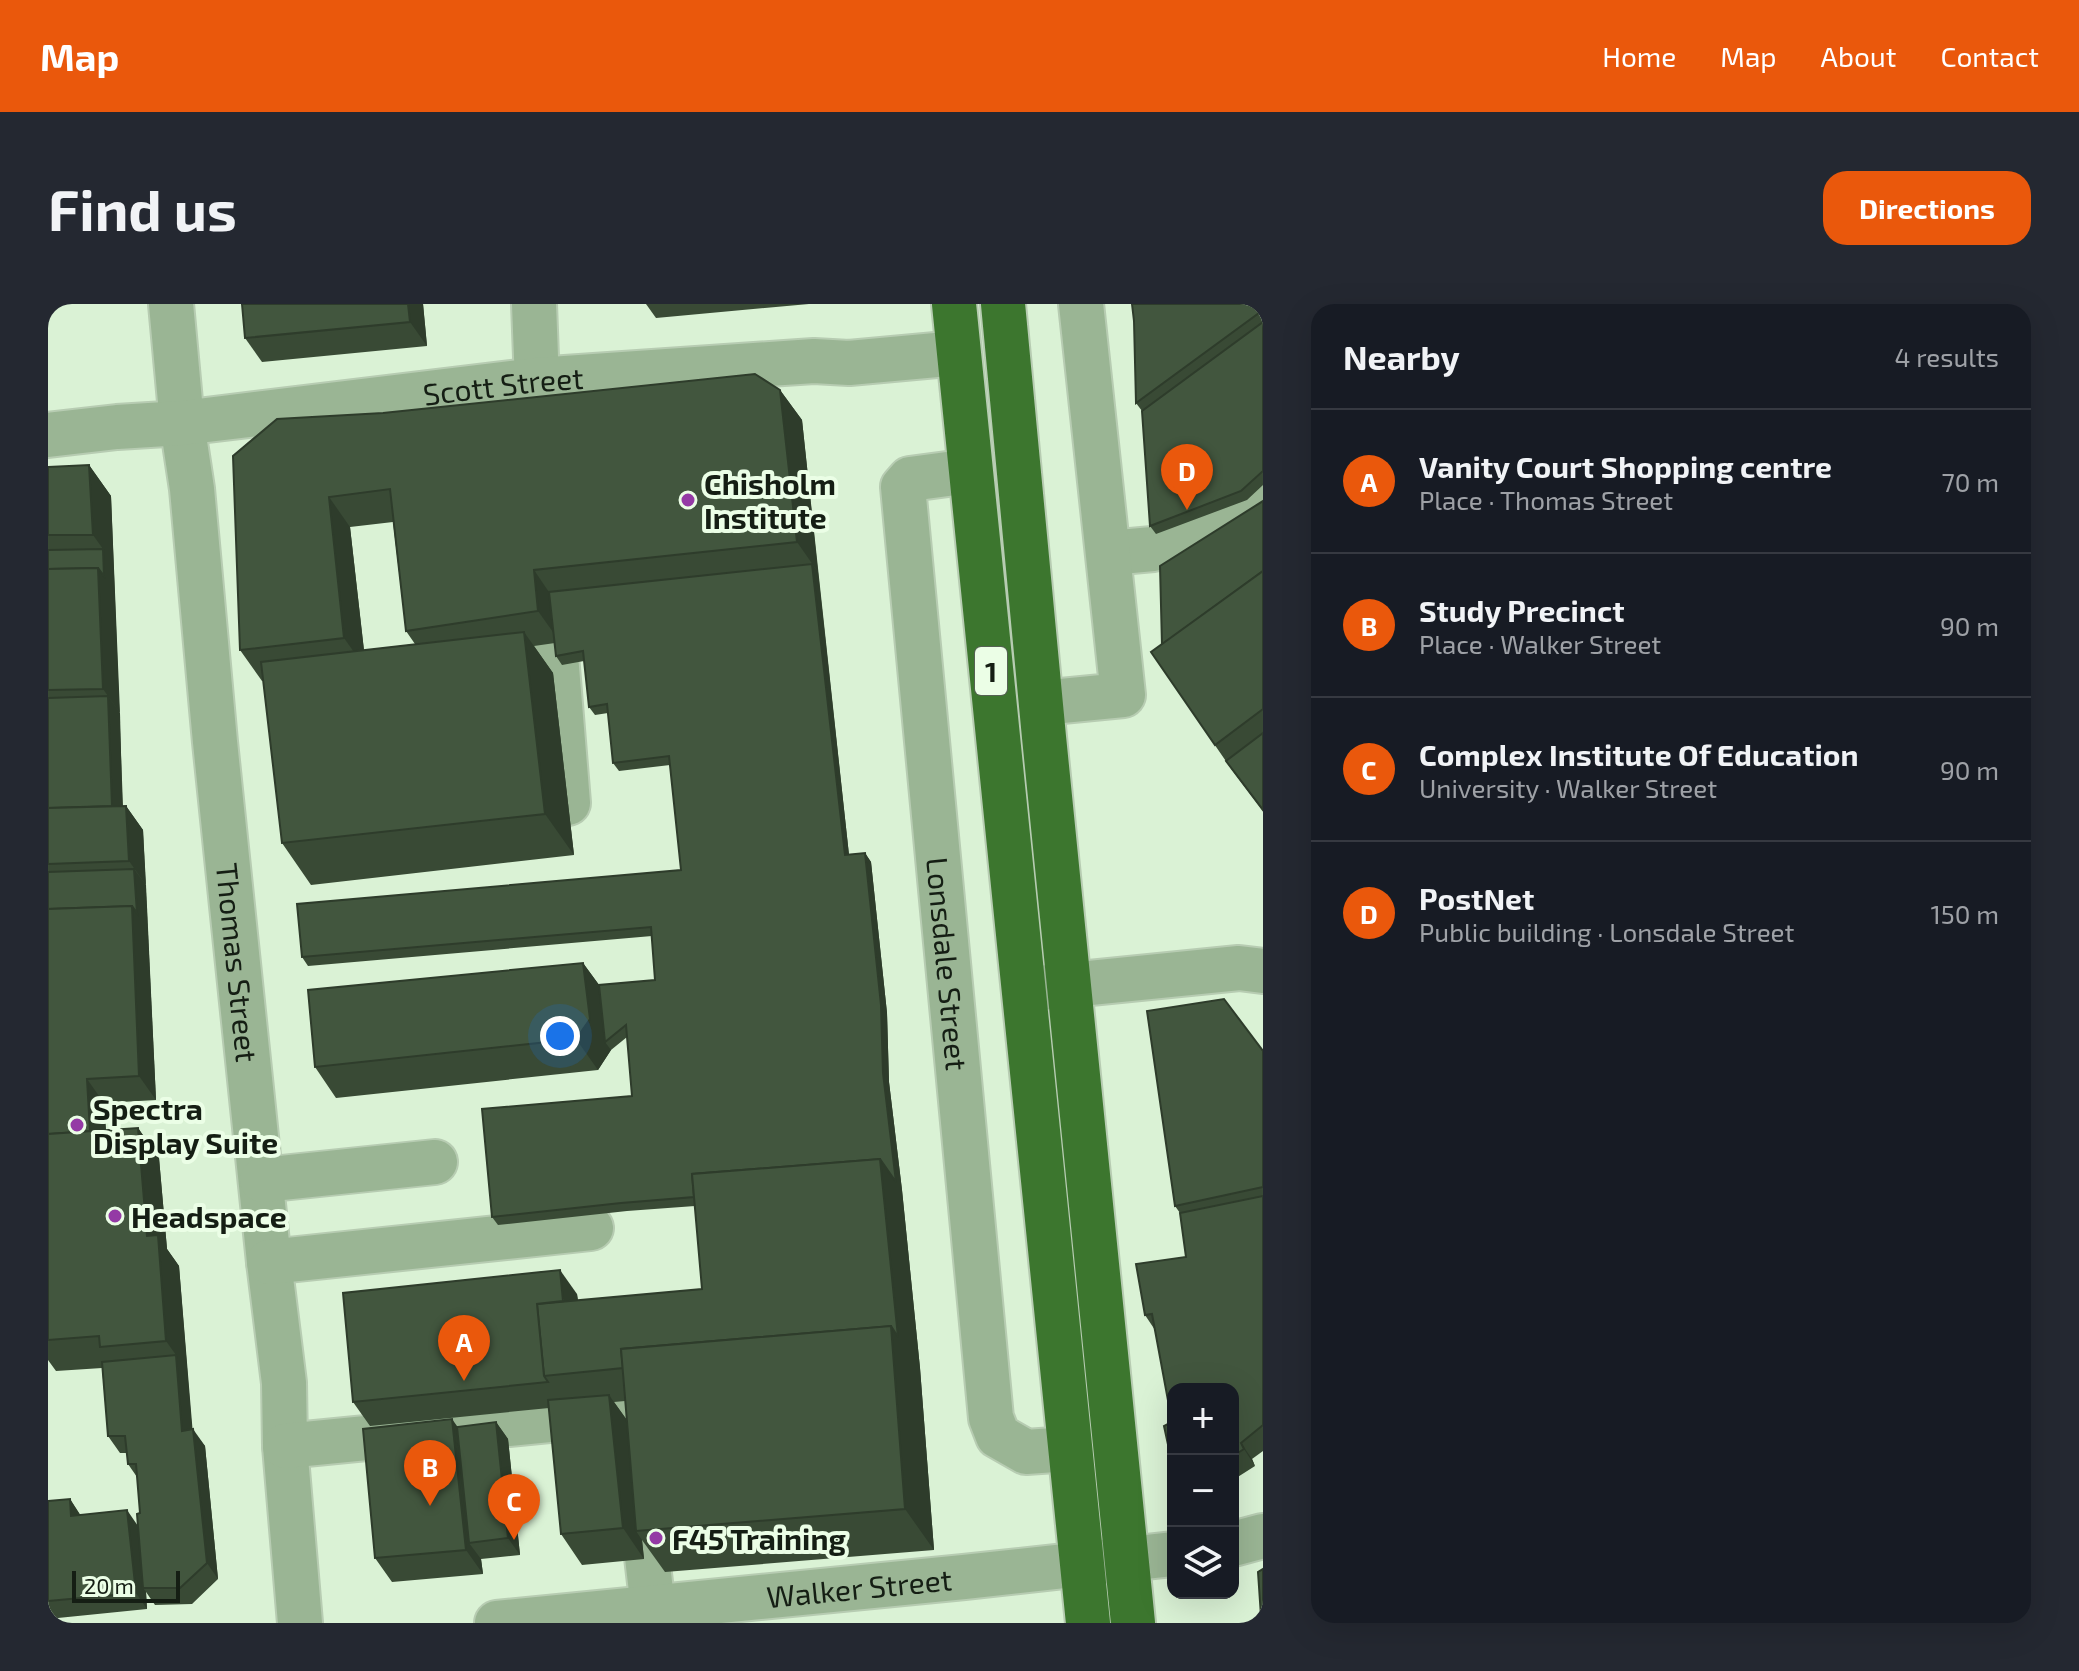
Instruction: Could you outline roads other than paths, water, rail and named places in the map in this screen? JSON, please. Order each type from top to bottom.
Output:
[{"type":"highway","name":"1","points":[[954,304],[1088,1623]]},
{"type":"highway","name":"1","points":[[1003,304],[1133,1623]]},
{"type":"street","name":"Thomas Street","points":[[171,304],[284,1383],[285,1446],[300,1623]]},
{"type":"street","points":[[534,304],[539,430]]},
{"type":"street","points":[[1041,703],[1123,695],[1081,304]]},
{"type":"street","name":"Scott Street","points":[[48,435],[182,423],[536,380],[814,361],[849,363],[958,353]]},
{"type":"street","name":"Lonsdale Street","points":[[970,471],[910,479],[903,487],[991,1418],[998,1436],[1026,1452],[1069,1449]]},
{"type":"street","points":[[1109,553],[1179,544],[1263,504]]},
{"type":"street","points":[[555,643],[568,803]]},
{"type":"street","points":[[1024,989],[1239,968],[1263,971]]},
{"type":"street","points":[[262,1180],[435,1162]]},
{"type":"street","points":[[269,1262],[591,1228]]},
{"type":"street","points":[[285,1446],[630,1412],[653,1608]]},
{"type":"street","points":[[1239,1542],[1263,1536]]},
{"type":"street","name":"Walker Street","points":[[497,1623],[1167,1555]]},
{"type":"place","name":"Chisholm Institute","points":[[688,500]]},
{"type":"place","name":"PostNet","points":[[1187,510]]},
{"type":"place","name":"Spectra Display Suite","points":[[77,1125]]},
{"type":"place","name":"Headspace","points":[[115,1216]]},
{"type":"place","name":"Vanity Court Shopping centre","points":[[464,1381]]},
{"type":"place","name":"Study Precinct","points":[[430,1506]]},
{"type":"place","name":"F45 Training","points":[[656,1538]]},
{"type":"place","name":"Complex Institute Of Education","points":[[514,1540]]}]
